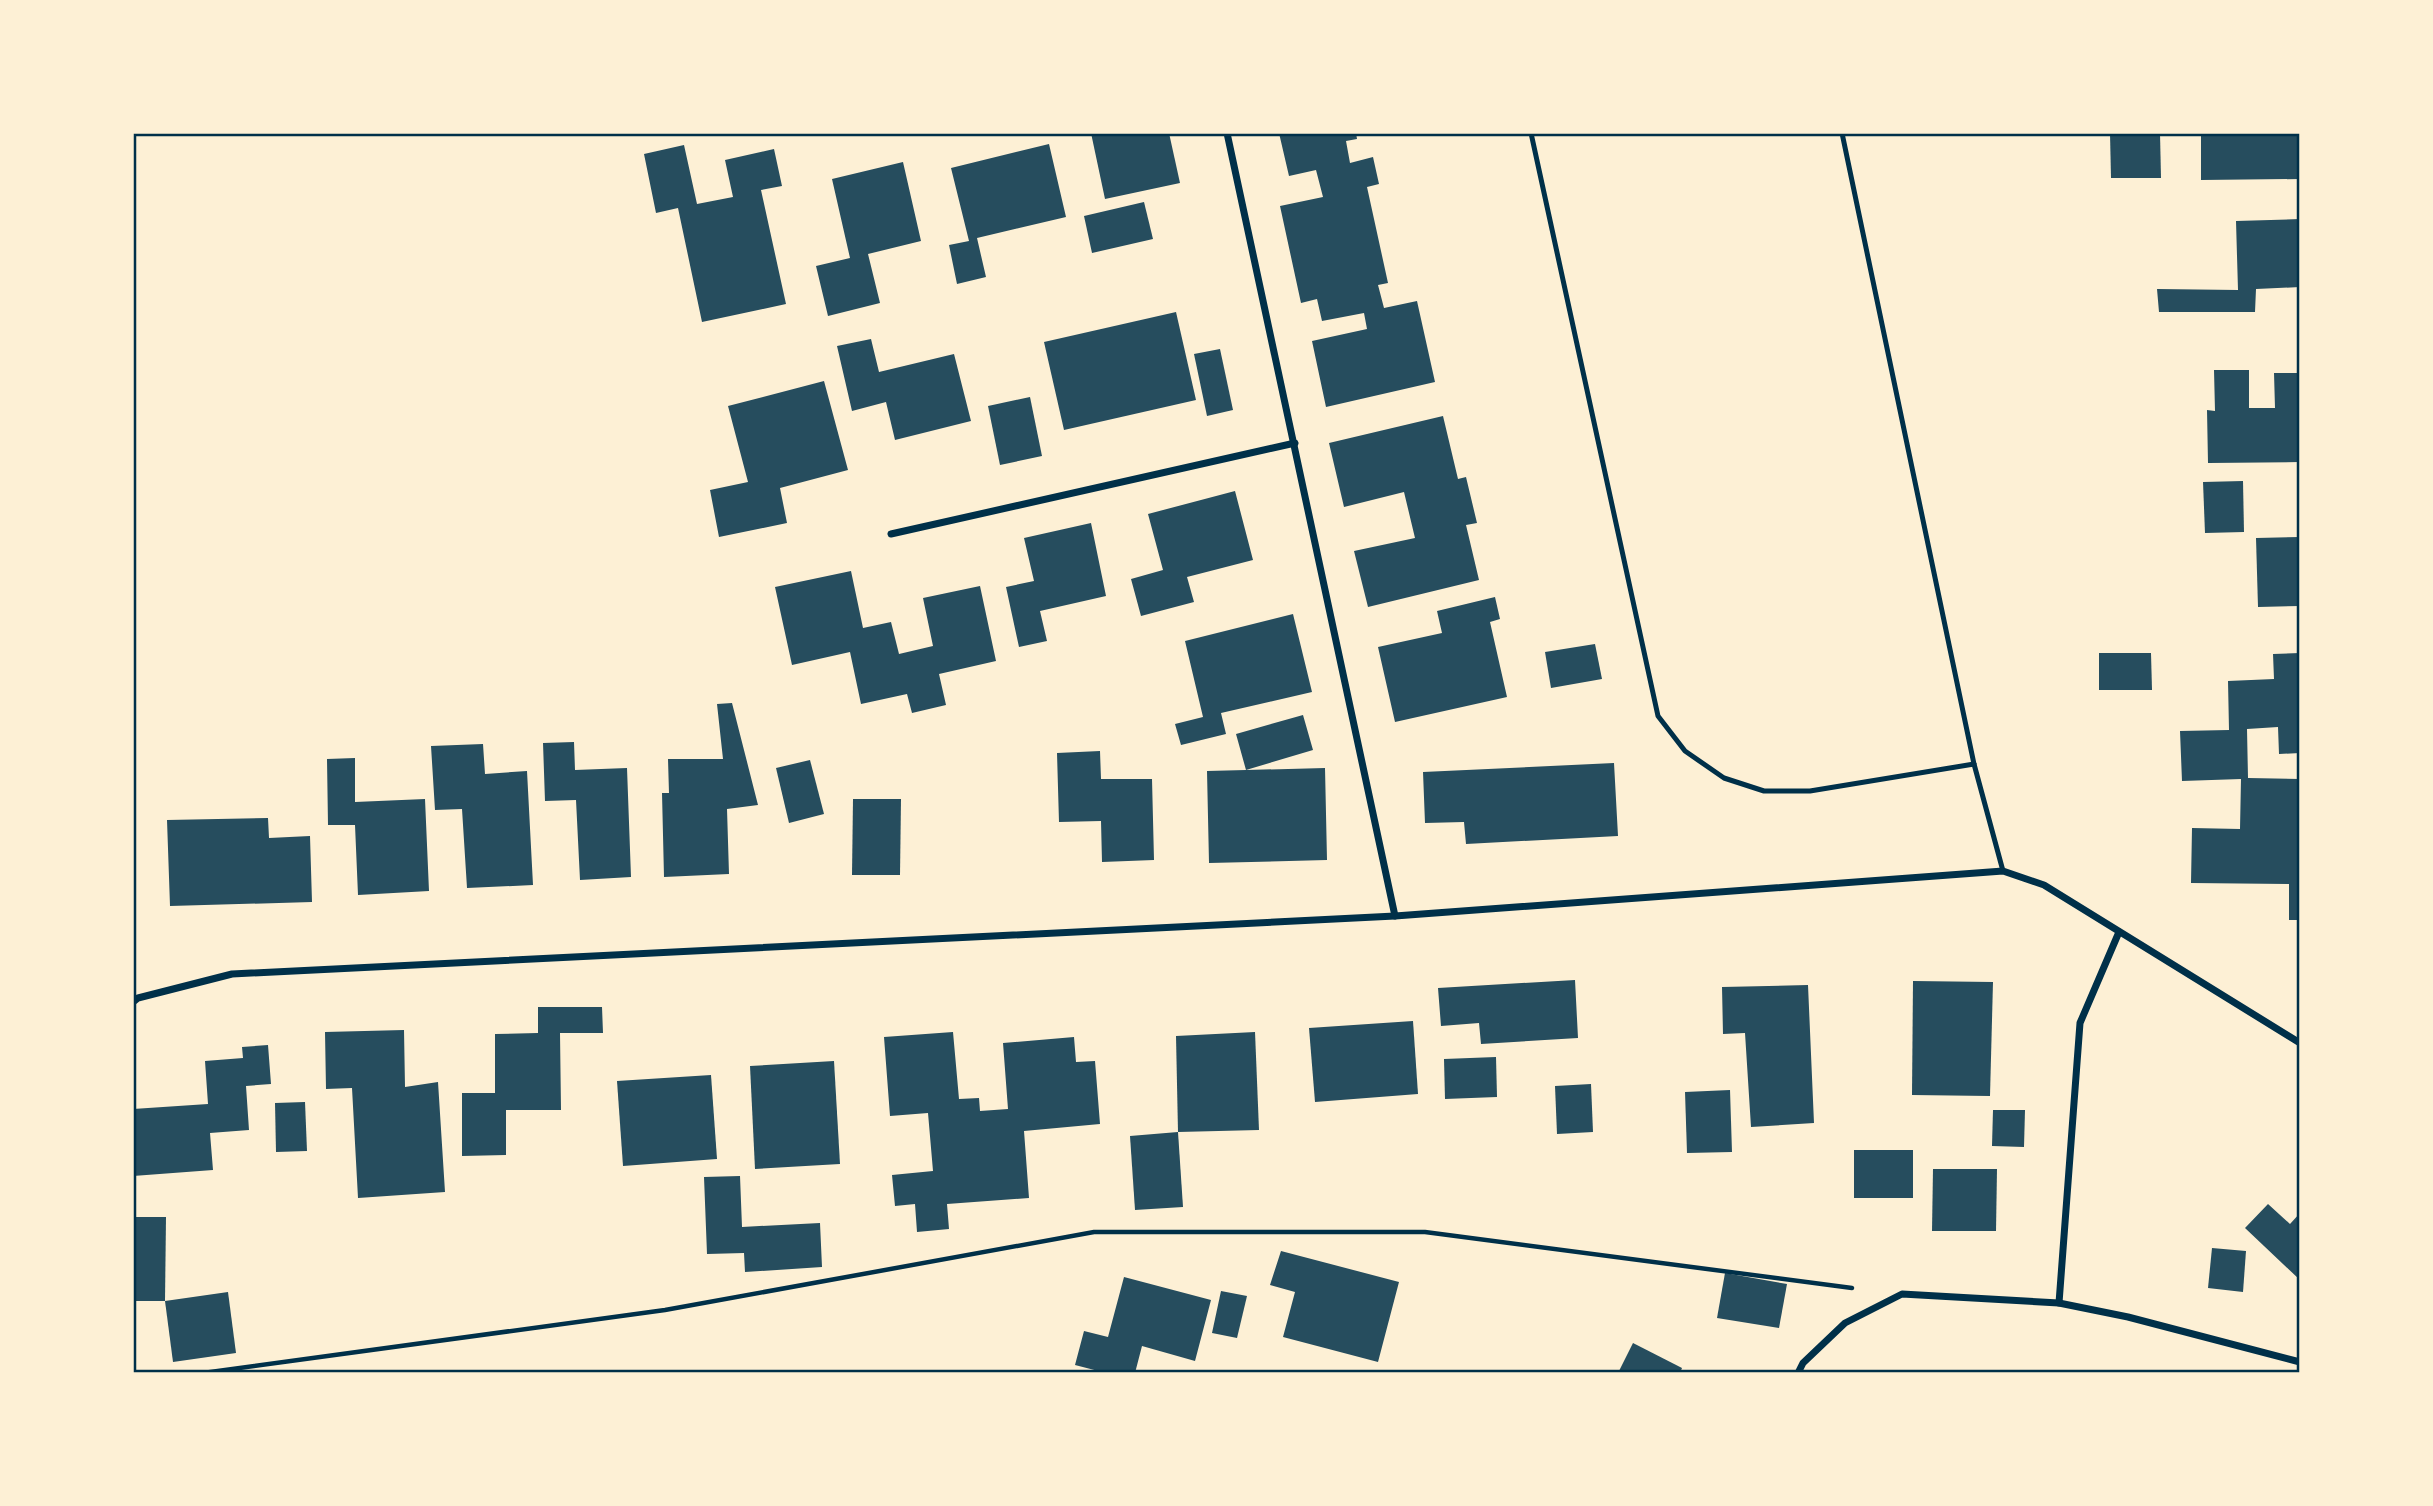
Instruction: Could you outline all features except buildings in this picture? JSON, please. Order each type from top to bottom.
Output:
[{"type":"street","points":[[1227,133],[1395,916]]},
{"type":"street","points":[[891,534],[1295,443]]},
{"type":"street","points":[[133,1002],[232,974],[1395,916],[2003,872],[2044,885],[2300,1043]]},
{"type":"street","points":[[2059,1303],[2080,1023],[2119,932]]},
{"type":"street","points":[[1798,1373],[1803,1363],[1845,1323],[1902,1294],[2059,1303],[2128,1317],[2300,1362]]},
{"type":"lane","points":[[1531,133],[1658,716],[1685,751],[1724,778],[1764,791],[1810,791],[1974,764]]},
{"type":"lane","points":[[1842,133],[1974,764],[2003,872]]},
{"type":"path","points":[[203,1373],[665,1310],[1094,1232],[1425,1232],[1902,1294]]}]
